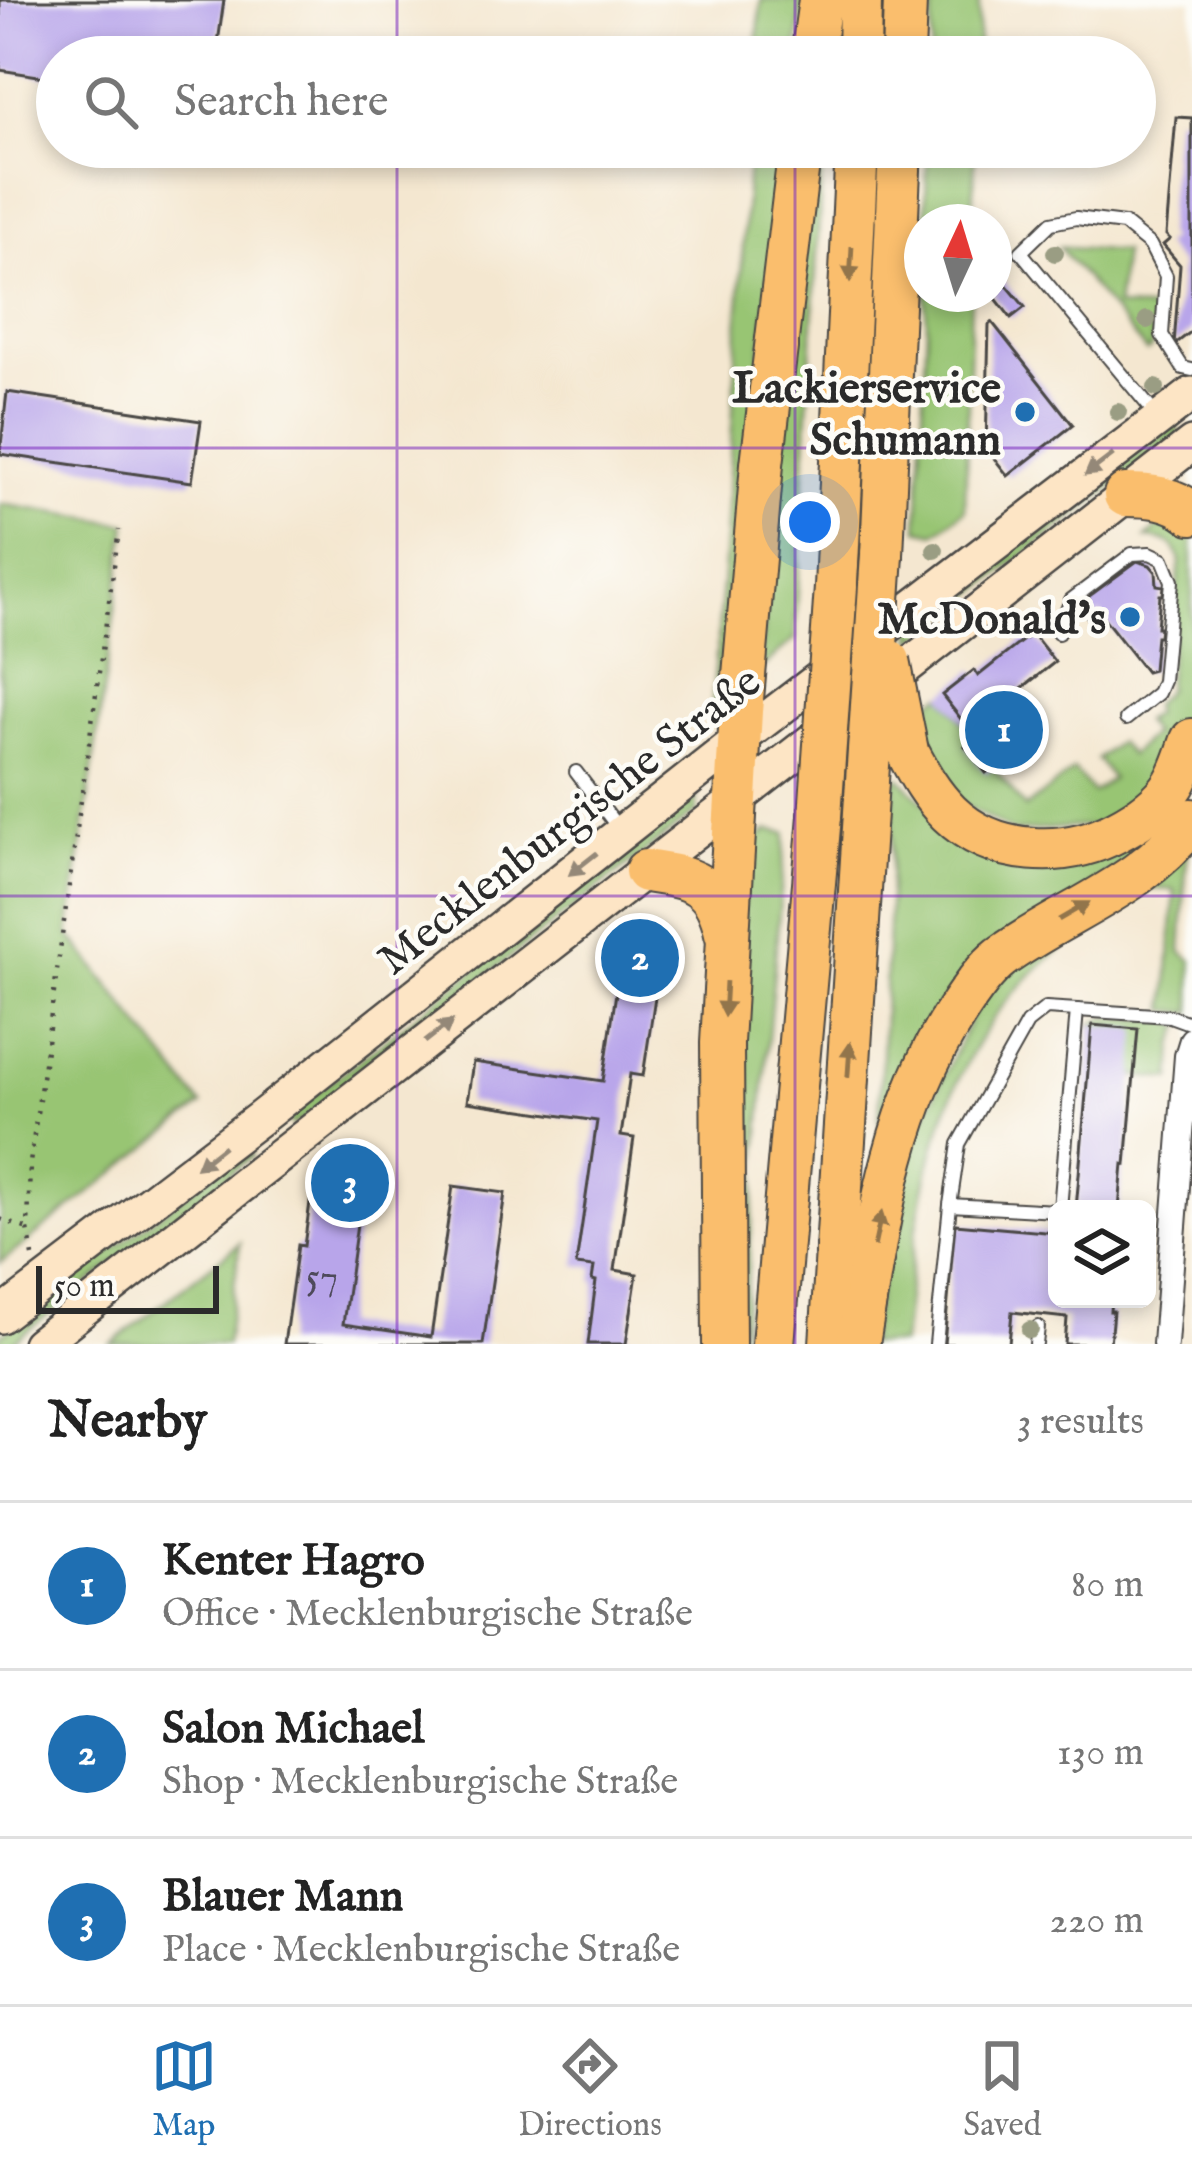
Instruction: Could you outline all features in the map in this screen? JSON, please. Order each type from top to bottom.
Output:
[{"type":"highway","points":[[815,36],[820,0]]},
{"type":"highway","points":[[859,36],[860,0]]},
{"type":"highway","points":[[904,36],[905,0]]},
{"type":"highway","points":[[724,1344],[721,1142],[728,942],[753,787],[740,740],[762,464],[797,168]]},
{"type":"highway","points":[[773,1344],[820,817],[856,168]]},
{"type":"highway","points":[[831,1344],[878,607],[899,168]]},
{"type":"highway","points":[[1125,495],[1148,495],[1182,505],[1192,513]]},
{"type":"highway","points":[[878,607],[907,751],[923,783],[952,816],[1006,845],[1051,850],[1105,837],[1151,811],[1174,784],[1192,740]]},
{"type":"highway","points":[[857,1344],[896,1144],[938,1041],[964,1000],[996,961],[1138,875],[1179,839],[1192,820]]},
{"type":"highway","points":[[646,871],[691,879],[703,886],[722,914],[728,942]]},
{"type":"main road","name":"Mecklenburgische Straße","points":[[0,1316],[1192,394]]},
{"type":"main road","name":"Mecklenburgische Straße","points":[[39,1344],[1192,444]]},
{"type":"street","points":[[1165,1344],[1192,1040]]},
{"type":"lane","points":[[1159,419],[1021,252],[1051,223],[1076,218],[1124,224],[1150,245],[1166,275],[1162,334],[1183,368],[1192,370]]},
{"type":"lane","points":[[1058,633],[1071,600],[1132,554],[1150,553],[1163,559],[1172,581],[1163,681],[1158,693],[1126,719]]},
{"type":"lane","points":[[576,772],[622,833]]},
{"type":"lane","points":[[936,1344],[959,1144],[1027,1023],[1046,1008],[1170,1016],[1192,1024]]},
{"type":"lane","points":[[1059,1200],[1077,1010]]},
{"type":"lane","points":[[260,1118],[282,1154]]},
{"type":"lane","points":[[950,1205],[1048,1210]]},
{"type":"lane","points":[[1036,1344],[1038,1328]]},
{"type":"path","points":[[48,1281],[34,1259],[28,1229],[31,1163],[119,530]]},
{"type":"path","points":[[0,1219],[28,1229]]},
{"type":"green space","points":[[761,0],[803,0],[799,36],[758,36]]},
{"type":"green space","points":[[933,0],[979,0],[978,36],[932,36]]},
{"type":"green space","points":[[748,168],[783,168],[719,701],[712,705]]},
{"type":"green space","points":[[812,168],[822,168],[795,639],[759,670]]},
{"type":"green space","points":[[927,168],[974,168],[973,204],[926,204]]},
{"type":"green space","points":[[1059,247],[1123,252],[1116,307],[1154,310],[1151,349],[1147,352]]},
{"type":"green space","points":[[926,312],[970,312],[965,510],[935,533],[918,529]]},
{"type":"green space","points":[[1174,424],[1180,434],[913,641],[913,627]]},
{"type":"green space","points":[[0,504],[127,524],[69,934],[202,1105],[0,1263]]},
{"type":"green space","points":[[1176,512],[1192,526],[1192,670],[1187,713],[1163,772],[1100,825],[1013,832],[950,797],[911,713],[942,695],[976,738],[966,746],[993,767],[1025,808],[1074,770],[1093,793],[1112,778],[1097,759],[1118,742],[1130,755],[1152,734],[1143,721],[1154,714],[1152,706],[1166,690],[1180,561],[1168,543],[1146,538]]},
{"type":"green space","points":[[900,778],[963,842],[1139,832],[1162,836],[1003,947],[882,1149],[879,1120],[895,779]]},
{"type":"green space","points":[[696,798],[697,811],[293,1126],[286,1117]]},
{"type":"green space","points":[[768,830],[786,833],[742,1337],[733,1257],[744,849]]},
{"type":"green space","points":[[1187,850],[1181,951],[1192,961],[1192,1013],[1166,1010],[1175,890],[1144,888],[1028,978],[996,1015],[949,1101],[922,1197],[902,1344],[868,1344],[906,1156],[990,978]]},
{"type":"green space","points":[[1104,1018],[1165,1020],[1182,1026],[1174,1045],[1172,1079],[1134,1076],[1092,1025]]},
{"type":"green space","points":[[246,1149],[252,1156],[10,1344],[0,1344],[0,1336]]},
{"type":"green space","points":[[240,1243],[226,1344],[111,1344]]},
{"type":"building","points":[[0,0],[224,0],[219,36],[36,36],[36,76],[0,70]]},
{"type":"building","points":[[1176,117],[1192,118],[1192,331],[1174,345],[1180,265],[1163,245],[1170,239],[1166,235]]},
{"type":"building","points":[[1012,291],[1025,307],[1011,318],[1006,312],[1012,312]]},
{"type":"building","name":"Lackierservice Schumann","points":[[992,322],[1073,425],[1008,476],[986,448]]},
{"type":"building","points":[[7,392],[201,421],[192,482],[0,454]]},
{"type":"building","name":"McDonald's","points":[[1137,561],[1150,565],[1157,585],[1164,586],[1153,670],[1146,672],[1100,613],[1090,621],[1079,607]]},
{"type":"building","points":[[1032,633],[1055,662],[1003,703],[1030,738],[986,773],[965,746],[976,738],[942,695],[974,670],[978,676]]},
{"type":"building","points":[[623,945],[662,951],[643,1076],[630,1074],[621,1136],[634,1138],[615,1270],[637,1274],[626,1344],[588,1344],[594,1267],[576,1265],[597,1121],[467,1102],[473,1062],[603,1081]]},
{"type":"building","points":[[1092,1025],[1138,1029],[1120,1200],[1077,1200]]},
{"type":"building","points":[[453,1186],[505,1193],[483,1344],[284,1344],[298,1245],[304,1246],[312,1188],[361,1195],[343,1324],[431,1337]]},
{"type":"building","points":[[955,1224],[1048,1232],[1048,1308],[1113,1311],[1110,1344],[1065,1344],[1067,1318],[1012,1312],[1009,1344],[944,1344]]},
{"type":"place","name":"Lackierservice Schumann","points":[[1025,412]]},
{"type":"place","name":"McDonald's","points":[[1130,617]]},
{"type":"place","name":"Kenter Hagro","points":[[1004,730]]},
{"type":"place","name":"Salon Michael","points":[[640,958]]},
{"type":"place","name":"Blauer Mann","points":[[350,1183]]}]
